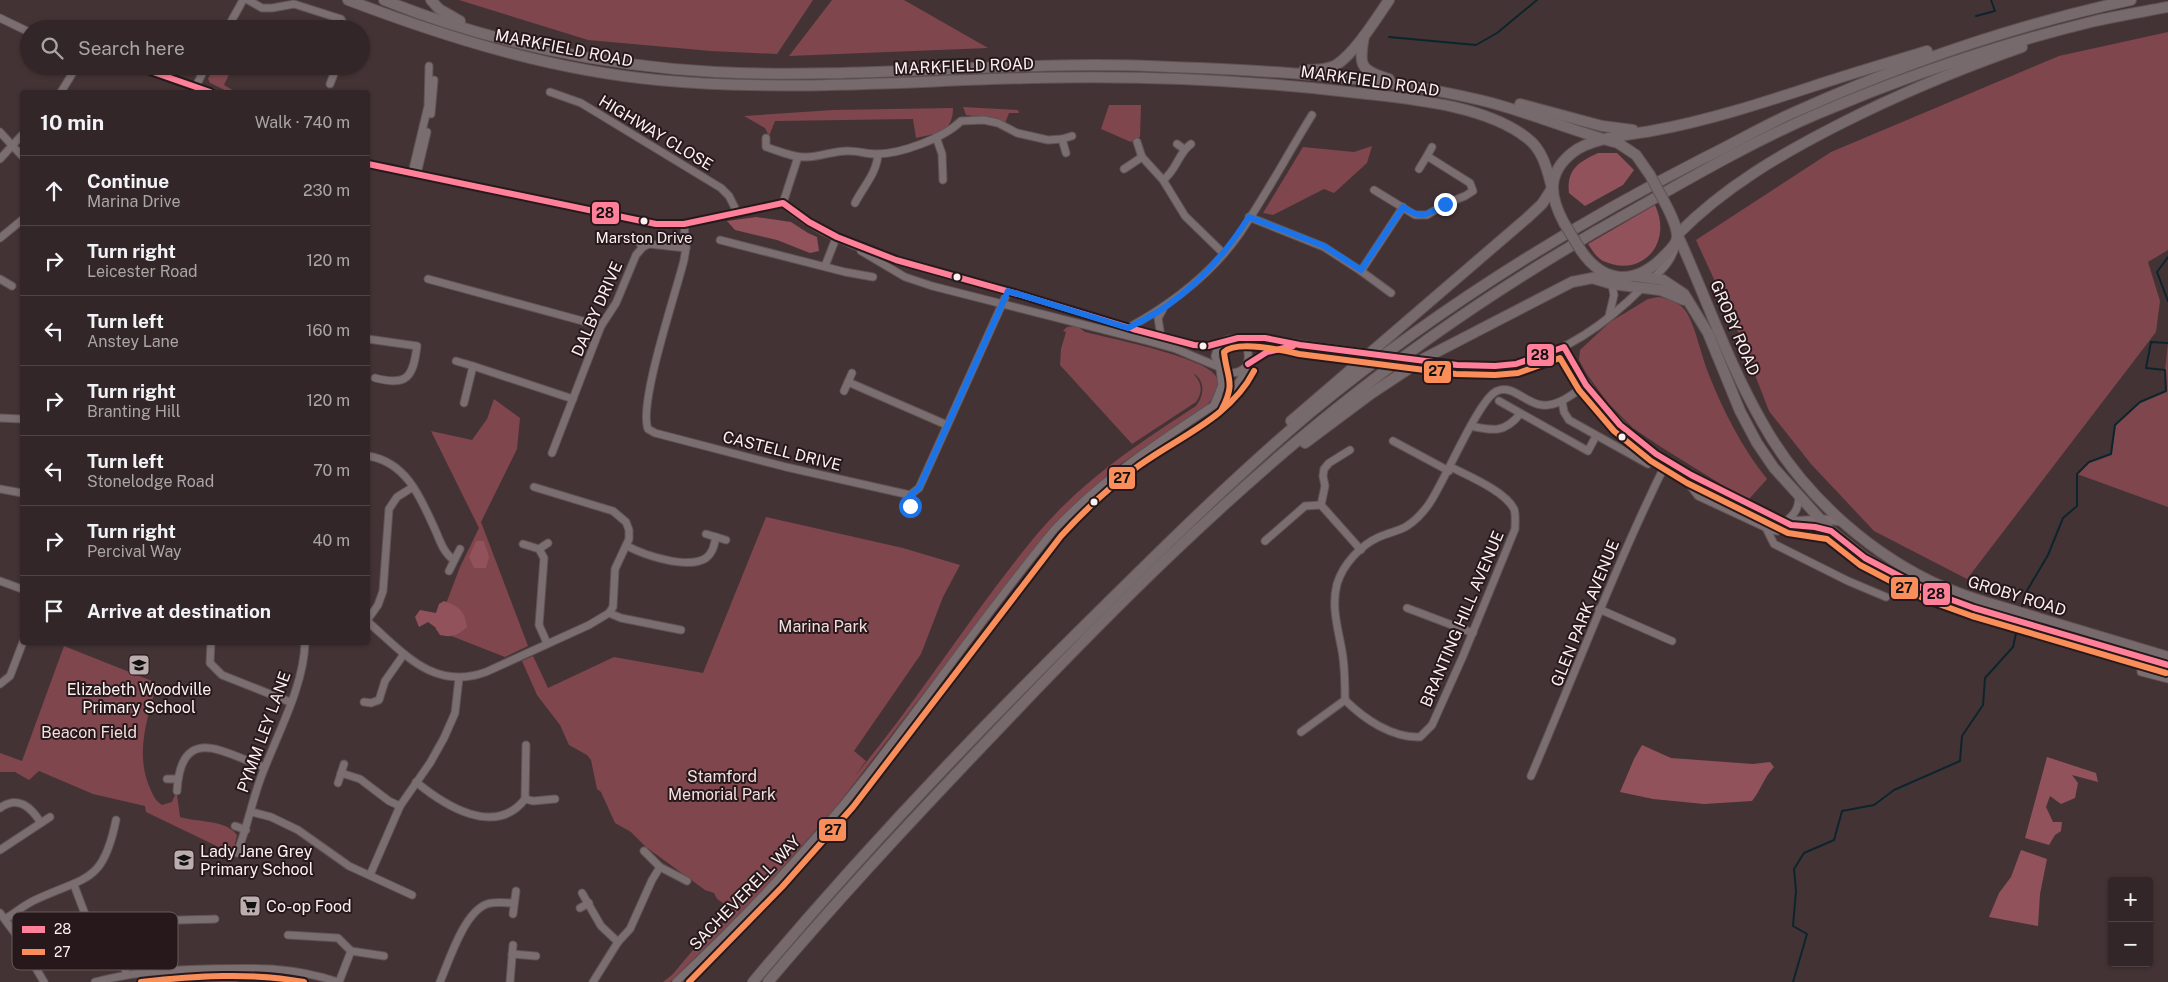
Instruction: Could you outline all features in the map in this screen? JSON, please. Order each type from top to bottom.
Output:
[{"type":"highway","name":"MARKFIELD ROAD","points":[[348,0],[448,36],[497,50],[581,69],[658,80],[715,85],[800,86],[1032,78],[1164,78],[1277,84],[1428,103],[1459,109],[1488,118],[1528,138],[1543,159],[1551,189]]},
{"type":"highway","name":"MARKFIELD ROAD","points":[[384,0],[480,32],[530,46],[629,63],[712,72],[811,73],[1089,65],[1271,72],[1416,86],[1481,100],[1606,140]]},
{"type":"highway","points":[[431,0],[439,9],[480,32]]},
{"type":"highway","points":[[1271,72],[1324,69],[1335,66],[1364,35],[1389,0]]},
{"type":"highway","points":[[1212,499],[1231,476],[1320,394],[1527,218],[1551,189],[1557,171],[1572,152],[1592,142],[1702,121],[1990,32],[2131,0]]},
{"type":"highway","points":[[1271,465],[1425,358],[1551,292],[1588,277],[1635,276],[1647,271],[1655,265],[1709,204],[1732,187],[1814,136],[1874,106],[1955,71],[2026,46],[2168,9]]},
{"type":"highway","points":[[768,982],[821,919],[923,808],[1103,621],[1271,465],[1377,376],[1495,292],[1587,235],[1736,152],[1816,115],[1921,72],[2002,46],[2094,21],[2168,9]]},
{"type":"highway","points":[[753,982],[798,928],[997,712],[1212,499],[1310,414],[1412,335],[1502,272],[1626,198],[1801,110],[1920,60],[2062,17]]},
{"type":"highway","points":[[1364,35],[1360,58],[1370,73],[1416,86],[1478,93],[1602,126],[1651,131]]},
{"type":"highway","points":[[1606,140],[1629,149],[1636,155],[1650,175],[1664,201],[1677,238]]},
{"type":"highway","points":[[1551,189],[1554,203],[1564,223],[1580,250],[1595,268],[1610,278],[1666,292],[1690,302]]},
{"type":"highway","name":"GROBY ROAD","points":[[1677,238],[1739,377],[1763,424],[1781,453],[1802,479],[1865,541],[1894,561],[1930,581],[1987,604],[1996,610]]},
{"type":"highway","name":"GROBY ROAD","points":[[1635,276],[1653,277],[1663,280],[1677,288],[1690,302],[1708,333],[1740,411],[1757,443],[1774,468],[1831,532],[1865,558],[1904,580],[1952,600],[1996,610],[2168,657]]},
{"type":"highway","name":"GROBY ROAD","points":[[2035,621],[2142,658],[2168,665]]},
{"type":"street","points":[[232,20],[242,0]]},
{"type":"street","points":[[248,0],[262,8],[294,4],[341,20]]},
{"type":"street","points":[[0,18],[20,28]]},
{"type":"street","points":[[415,174],[428,106],[430,66]]},
{"type":"street","points":[[62,90],[71,75]]},
{"type":"street","points":[[162,75],[205,90]]},
{"type":"street","points":[[196,86],[202,75]]},
{"type":"street","points":[[330,84],[333,75]]},
{"type":"street","points":[[415,174],[433,106],[434,80]]},
{"type":"street","name":"HIGHWAY CLOSE","points":[[550,92],[587,107],[720,188],[729,196],[737,212]]},
{"type":"street","points":[[1128,328],[1163,308],[1191,286],[1237,237],[1312,116]]},
{"type":"street","points":[[766,138],[764,149],[798,157],[808,157],[848,151],[878,154],[903,149],[952,130],[961,121],[984,120],[1017,133],[1048,140],[1072,136]]},
{"type":"street","points":[[0,132],[14,144],[20,153]]},
{"type":"street","points":[[0,159],[20,137]]},
{"type":"street","points":[[936,137],[942,154],[943,180]]},
{"type":"street","points":[[1062,139],[1066,153]]},
{"type":"street","points":[[1136,142],[1142,157],[1163,180],[1185,216],[1222,253]]},
{"type":"street","points":[[1177,144],[1184,149]]},
{"type":"street","points":[[1163,180],[1177,166],[1184,149],[1191,144]]},
{"type":"street","points":[[1419,169],[1432,147]]},
{"type":"street","points":[[855,203],[863,197],[877,164],[878,154]]},
{"type":"street","points":[[1374,190],[1415,215],[1427,215],[1473,191],[1470,183],[1427,156]]},
{"type":"street","points":[[783,203],[798,157]]},
{"type":"street","points":[[1124,169],[1142,157]]},
{"type":"street","points":[[370,164],[656,224],[684,224],[783,203]]},
{"type":"street","points":[[783,203],[801,218],[836,238],[895,260],[1008,291],[1161,337],[1202,347],[1220,344]]},
{"type":"street","points":[[1361,270],[1403,207]]},
{"type":"street","points":[[1249,217],[1324,246],[1361,270],[1391,293]]},
{"type":"street","points":[[0,238],[20,222]]},
{"type":"street","points":[[684,224],[686,248]]},
{"type":"street","points":[[825,266],[836,238]]},
{"type":"street","points":[[1214,405],[1222,384],[1215,356],[1220,344],[1225,340],[1276,339],[1300,345],[1457,365],[1494,366],[1516,364],[1564,347],[1609,316],[1643,287],[1672,258],[1677,238]]},
{"type":"street","points":[[720,240],[845,272],[873,277]]},
{"type":"street","name":"DALBY DRIVE","points":[[552,453],[600,326],[616,303],[640,244],[658,244],[686,248]]},
{"type":"street","points":[[852,245],[905,277],[1176,349],[1226,372],[1235,373],[1268,352],[1300,345]]},
{"type":"street","name":"CASTELL DRIVE","points":[[686,248],[678,285],[653,371],[646,415],[648,429],[655,433],[786,467],[910,495]]},
{"type":"street","points":[[891,269],[895,260]]},
{"type":"street","points":[[905,277],[912,265]]},
{"type":"street","points":[[1609,316],[1613,304],[1610,278]]},
{"type":"street","points":[[0,279],[12,286]]},
{"type":"street","points":[[428,279],[600,326]]},
{"type":"street","points":[[910,506],[910,495],[919,488],[1008,291]]},
{"type":"street","points":[[1161,337],[1158,318],[1163,308]]},
{"type":"street","points":[[370,338],[417,346],[415,360],[410,372],[403,380],[392,382],[375,378]]},
{"type":"street","points":[[1237,339],[1248,349],[1250,355],[1247,365]]},
{"type":"street","name":"GROBY ROAD","points":[[1564,347],[1586,385],[1620,425],[1643,445],[1666,461],[1791,525],[1816,527],[1831,532]]},
{"type":"street","points":[[456,361],[573,399]]},
{"type":"street","name":"SACHEVERELL WAY","points":[[676,982],[728,932],[808,847],[867,775],[1054,530],[1084,499],[1125,465],[1214,405],[1234,388],[1243,377],[1247,365]]},
{"type":"street","points":[[464,403],[472,366]]},
{"type":"street","points":[[844,391],[852,373]]},
{"type":"street","points":[[848,382],[947,425]]},
{"type":"street","points":[[1301,732],[1345,700],[1342,652],[1334,609],[1338,582],[1352,556],[1376,538],[1408,526],[1428,505],[1450,469],[1471,426],[1488,398],[1497,391],[1510,390],[1534,403],[1544,406],[1562,401],[1586,385]]},
{"type":"street","points":[[1562,401],[1564,412],[1569,420],[1648,464]]},
{"type":"street","points":[[1499,402],[1588,451],[1596,436]]},
{"type":"street","points":[[1471,426],[1497,430],[1508,426],[1520,414]]},
{"type":"street","points":[[0,418],[20,419]]},
{"type":"street","name":"BRANTING HILL AVENUE","points":[[1345,700],[1360,716],[1405,738],[1420,737],[1432,725],[1473,633],[1515,528],[1515,510],[1505,498],[1484,484],[1393,441]]},
{"type":"street","points":[[1321,505],[1325,486],[1322,476],[1324,469],[1329,463],[1350,450]]},
{"type":"street","points":[[370,456],[378,457],[391,463],[407,477],[422,501],[444,550],[454,560]]},
{"type":"street","name":"GLEN PARK AVENUE","points":[[1531,776],[1571,683],[1599,609],[1666,461]]},
{"type":"street","points":[[1691,475],[1689,484],[1698,496],[1766,528],[1774,544],[1848,581],[1886,597]]},
{"type":"street","points":[[370,618],[378,605],[383,591],[389,508],[397,497],[413,486]]},
{"type":"street","points":[[370,623],[419,666],[431,672],[459,678],[486,672],[589,625],[610,612],[614,600],[615,569],[617,561],[626,546],[629,530],[626,522],[613,511],[534,488]]},
{"type":"street","points":[[0,489],[20,493]]},
{"type":"street","points":[[1784,521],[1795,514],[1798,508],[1799,497]]},
{"type":"street","points":[[1321,505],[1360,550]]},
{"type":"street","points":[[1264,541],[1305,506],[1321,505]]},
{"type":"street","name":"GROBY ROAD","points":[[1784,521],[1820,519],[1844,522]]},
{"type":"street","name":"GROBY ROAD","points":[[1766,528],[1778,531],[1784,521]]},
{"type":"street","points":[[706,534],[726,540]]},
{"type":"street","points":[[626,546],[638,552],[666,560],[692,563],[707,557],[712,552],[716,537]]},
{"type":"street","points":[[539,549],[548,543]]},
{"type":"street","points":[[523,544],[532,545],[539,549],[544,558],[539,625],[547,643]]},
{"type":"street","points":[[449,571],[460,549]]},
{"type":"street","points":[[0,581],[20,588]]},
{"type":"street","points":[[1408,608],[1473,633]]},
{"type":"street","points":[[1599,609],[1672,641]]},
{"type":"street","points":[[610,612],[621,618],[681,630]]},
{"type":"street","points":[[0,684],[10,676],[22,645]]},
{"type":"street","points":[[211,645],[210,663],[222,675],[290,702]]},
{"type":"street","name":"PYMM LEY LANE","points":[[237,853],[252,812],[254,797],[264,767],[301,669],[305,645]]},
{"type":"street","points":[[364,702],[382,703],[385,681],[404,654]]},
{"type":"street","points":[[2142,658],[2141,672],[2168,679]]},
{"type":"street","points":[[370,875],[400,806],[430,763],[455,713],[459,678]]},
{"type":"street","points":[[416,782],[451,807],[482,815],[507,814],[520,805],[524,799],[526,745]]},
{"type":"street","points":[[177,791],[180,765],[186,755],[192,750],[204,747],[264,767]]},
{"type":"street","points":[[338,782],[344,764]]},
{"type":"street","points":[[341,773],[360,780],[389,801],[400,806]]},
{"type":"street","points":[[167,779],[178,780]]},
{"type":"street","points":[[524,799],[533,801],[555,799]]},
{"type":"street","points":[[545,801],[547,810]]},
{"type":"street","points":[[0,807],[8,803],[24,804],[32,809],[41,823]]},
{"type":"street","points":[[252,812],[271,817],[298,830],[350,866],[412,895]]},
{"type":"street","points":[[0,850],[50,817]]},
{"type":"street","points":[[16,912],[32,901],[74,885],[89,877],[105,858],[116,820]]},
{"type":"street","points":[[235,826],[246,830]]},
{"type":"street","points":[[114,828],[124,830]]},
{"type":"street","points":[[644,852],[660,867],[687,882]]},
{"type":"street","points":[[594,982],[618,942],[634,922],[652,880],[660,867]]},
{"type":"street","points":[[74,885],[86,912]]},
{"type":"street","points":[[513,914],[516,891]]},
{"type":"street","points":[[582,893],[601,926],[618,942]]},
{"type":"street","points":[[440,982],[467,923],[475,911],[487,904],[514,903]]},
{"type":"street","points":[[580,908],[589,903]]},
{"type":"street","points":[[0,913],[12,928]]},
{"type":"street","points":[[5,919],[12,914]]},
{"type":"street","points":[[178,921],[215,919]]},
{"type":"street","points":[[288,935],[338,938],[351,951],[384,956]]},
{"type":"street","points":[[510,982],[513,945]]},
{"type":"street","points":[[96,982],[126,974],[151,971],[264,967],[309,973],[339,982],[351,951]]},
{"type":"street","points":[[512,954],[536,956]]},
{"type":"street","points":[[37,970],[44,982]]},
{"type":"street","points":[[125,970],[126,974]]},
{"type":"green space","points":[[459,0],[813,0],[777,54],[711,51],[588,40]]},
{"type":"green space","points":[[832,0],[904,0],[988,48],[789,56]]},
{"type":"green space","points":[[2168,32],[2168,250],[2148,262],[2160,301],[2156,332],[1967,579],[1874,531],[1811,464],[1769,411],[1740,336],[1696,240],[1831,152],[2059,56]]},
{"type":"green space","points":[[210,75],[229,75],[224,85],[233,90],[225,90],[210,83],[208,79]]},
{"type":"green space","points":[[1109,105],[1141,105],[1140,137],[1131,142],[1101,129]]},
{"type":"green space","points":[[963,107],[1018,110],[1019,113],[1009,113],[1005,123],[994,119],[966,115]]},
{"type":"green space","points":[[953,108],[947,127],[937,133],[916,138],[913,119],[775,121],[769,136],[765,128],[744,116],[833,110]]},
{"type":"green space","points":[[1372,146],[1367,163],[1334,193],[1324,189],[1273,215],[1263,213],[1303,147],[1354,152]]},
{"type":"green space","points":[[1658,297],[1675,302],[1687,313],[1694,328],[1706,368],[1734,429],[1767,479],[1749,499],[1727,488],[1633,428],[1608,403],[1579,360],[1580,350],[1610,322],[1648,299]]},
{"type":"green space","points":[[1077,326],[1085,332],[1154,349],[1193,362],[1207,368],[1215,375],[1218,388],[1206,406],[1116,467],[1052,526],[836,807],[757,897],[670,982],[663,982],[672,975],[693,950],[695,951],[735,911],[717,899],[714,893],[705,890],[646,847],[631,832],[615,823],[601,792],[597,789],[591,760],[587,755],[569,745],[560,725],[537,695],[522,661],[533,656],[548,688],[614,657],[703,673],[766,517],[903,548],[960,565],[943,597],[921,654],[854,751],[866,761],[854,777],[909,706],[997,585],[1027,546],[1052,518],[1076,494],[1108,467],[1196,406],[1199,402],[1202,393],[1202,384],[1193,373],[1198,380],[1201,390],[1196,402],[1132,444],[1060,365],[1061,349],[1066,332],[1063,331],[1067,327]]},
{"type":"green space","points":[[2168,343],[2168,507],[2077,474],[2089,462],[2111,454],[2115,425],[2140,402],[2166,391],[2165,370]]},
{"type":"green space","points":[[494,399],[520,418],[517,449],[481,522],[528,646],[505,657],[436,630],[460,567],[479,528],[431,431],[472,440],[487,419]]},
{"type":"green space","name":"Beacon Field","points":[[64,646],[157,683],[144,734],[143,760],[149,786],[157,801],[162,805],[172,802],[175,795],[177,795],[180,817],[219,824],[232,830],[237,835],[234,848],[229,852],[146,812],[145,806],[93,794],[39,771],[29,780],[15,772],[0,772],[0,753],[22,761]]},
{"type":"green space","points":[[248,977],[237,982],[194,982],[193,979]]},
{"type":"shaded area","points":[[1598,153],[1617,153],[1634,170],[1623,185],[1585,206],[1569,193],[1570,178],[1575,167]]},
{"type":"shaded area","points":[[1655,205],[1660,219],[1660,232],[1657,244],[1651,254],[1642,261],[1631,265],[1617,265],[1603,261],[1588,244]]},
{"type":"shaded area","points":[[756,217],[791,222],[817,237],[819,251],[810,253],[777,240],[735,230],[727,221]]},
{"type":"shaded area","points":[[476,541],[484,541],[489,557],[486,568],[474,568],[469,557]]},
{"type":"shaded area","points":[[444,601],[454,605],[463,613],[467,627],[458,634],[448,636],[440,635],[435,627],[428,622],[419,627],[415,617],[420,610],[436,613],[439,604]]},
{"type":"shaded area","points":[[1642,745],[1671,758],[1753,764],[1770,762],[1774,767],[1752,801],[1704,804],[1653,799],[1620,792]]},
{"type":"shaded area","points":[[2047,757],[2096,773],[2098,782],[2072,775],[2078,783],[2075,798],[2061,804],[2050,796],[2046,807],[2053,822],[2062,822],[2061,831],[2055,835],[2049,845],[2025,838]]},
{"type":"shaded area","points":[[2021,850],[2047,859],[2040,894],[2038,926],[1989,917],[1999,893],[2011,877]]},
{"type":"waterway","points":[[1389,37],[1476,45],[1497,33],[1537,0]]},
{"type":"waterway","points":[[1976,16],[1995,11],[1991,0]]},
{"type":"waterway","points":[[2168,257],[2157,272],[2168,301]]},
{"type":"waterway","points":[[2021,610],[2025,594],[2048,555],[2063,518],[2077,506],[2077,474],[2089,462],[2111,454],[2115,425],[2140,402],[2166,391],[2165,370],[2146,368],[2151,342],[2168,343]]},
{"type":"waterway","points":[[1793,982],[1807,934],[1793,926],[1796,891],[1794,869],[1804,853],[1834,840],[1842,811],[1874,805],[1894,790],[1960,761],[1962,736],[1983,705],[1985,678],[2013,647],[2018,624]]},
{"type":"transit line","name":"28","points":[[162,75],[204,90]]},
{"type":"transit line","name":"28","points":[[370,164],[656,224],[684,224],[783,203],[809,222],[837,237],[896,260],[1194,345],[1208,346],[1238,338],[1265,338],[1300,345],[1457,365],[1495,366],[1516,364],[1564,347],[1586,385],[1620,425],[1656,454],[1691,475],[1791,525],[1815,527],[1831,531],[1865,558],[1928,591],[1974,608],[2168,665]]},
{"type":"transit line","name":"28","points":[[1248,364],[1267,352],[1293,346]]},
{"type":"transit line","name":"27","points":[[1222,409],[1230,386],[1224,352],[1230,348],[1260,347],[1299,354],[1456,374],[1495,375],[1518,373],[1560,358],[1579,390],[1614,431],[1651,461],[1687,483],[1788,533],[1827,539],[1860,565],[1925,599],[1972,616],[2166,673]]},
{"type":"transit line","name":"27","points":[[689,982],[782,887],[853,807],[1061,536],[1097,500],[1127,475],[1217,414],[1244,387],[1254,371]]},
{"type":"transit line","name":"27","points":[[141,982],[223,976],[264,977],[304,982]]},
{"type":"place","name":"Marston Drive","points":[[644,221]]},
{"type":"place","name":"Elizabeth Woodville Primary School","points":[[139,665]]},
{"type":"place","name":"Lady Jane Grey Primary School","points":[[184,860]]},
{"type":"place","name":"Co-op Food","points":[[250,906]]},
{"type":"route","points":[[910,506],[910,495],[919,488],[1008,291],[1128,328],[1163,308],[1191,286],[1237,237],[1249,217],[1324,246],[1361,270],[1403,207],[1415,215],[1427,215],[1445,204]]},
{"type":"park label","name":"Marina Park","points":[[823,626]]},
{"type":"park label","name":"Stamford Memorial Park","points":[[722,785]]}]
